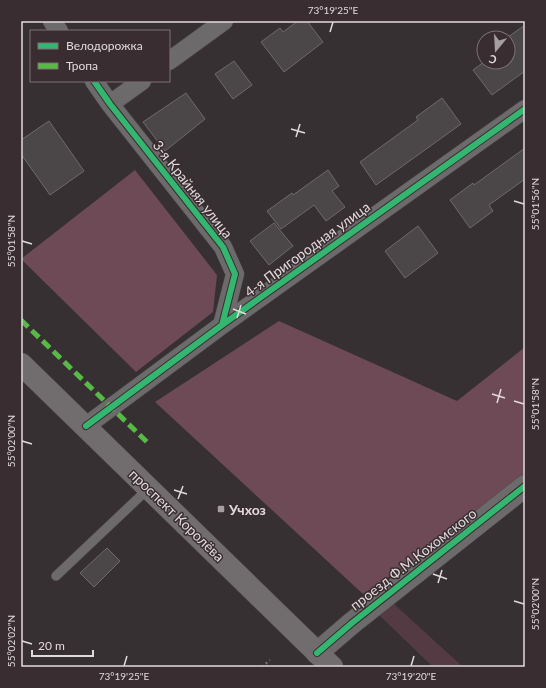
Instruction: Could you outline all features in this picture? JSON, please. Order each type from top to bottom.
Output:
[{"type":"main road","name":"проспект Королёва","points":[[21,364],[324,660]]},
{"type":"street","points":[[52,21],[58,30]]},
{"type":"street","points":[[170,60],[224,21]]},
{"type":"street","name":"3-я Крайняя улица","points":[[95,82],[110,104],[224,247],[235,274],[222,325]]},
{"type":"street","points":[[110,104],[141,82]]},
{"type":"street","name":"4-я Пригородная улица","points":[[86,426],[222,325],[525,109]]},
{"type":"street","name":"проезд Ф.М.Кохомского","points":[[324,660],[358,618],[525,486]]},
{"type":"lane","points":[[56,576],[149,488]]},
{"type":"path","points":[[262,667],[270,660]]},
{"type":"shaded area","points":[[135,170],[217,275],[213,312],[136,372],[21,259]]},
{"type":"shaded area","points":[[279,321],[457,401],[525,347],[525,473],[417,558],[363,594],[155,402]]},
{"type":"shaded area","points":[[394,604],[463,667],[433,667],[379,615]]},
{"type":"building","points":[[298,21],[307,21],[323,42],[284,72],[261,42],[280,28],[283,32]]},
{"type":"building","points":[[525,25],[525,71],[492,95],[473,70],[476,68],[476,70],[516,70],[516,31]]},
{"type":"building","points":[[234,61],[252,85],[233,99],[215,74]]},
{"type":"building","points":[[186,93],[205,119],[165,151],[143,122]]},
{"type":"building","points":[[442,98],[461,124],[376,185],[360,162],[418,120],[416,117]]},
{"type":"building","points":[[49,121],[84,171],[50,195],[21,154],[21,140]]},
{"type":"building","points":[[525,148],[525,179],[489,205],[493,211],[470,228],[450,200],[473,183],[474,185]]},
{"type":"building","points":[[328,170],[339,186],[332,191],[345,207],[326,221],[314,205],[281,229],[267,211],[292,193],[293,195]]},
{"type":"building","points":[[274,223],[293,246],[269,265],[250,241]]},
{"type":"building","points":[[418,226],[438,253],[405,278],[385,251]]},
{"type":"building","points":[[107,548],[120,561],[94,587],[80,573]]},
{"type":"marked path","points":[[21,320],[148,443]]},
{"type":"cycle path","points":[[95,82],[110,104],[223,247],[235,274],[222,325]]},
{"type":"cycle path","points":[[86,426],[222,325],[525,109]]},
{"type":"cycle path","points":[[317,653],[352,623],[525,486]]},
{"type":"place","name":"Учхоз","points":[[221,509]]}]
